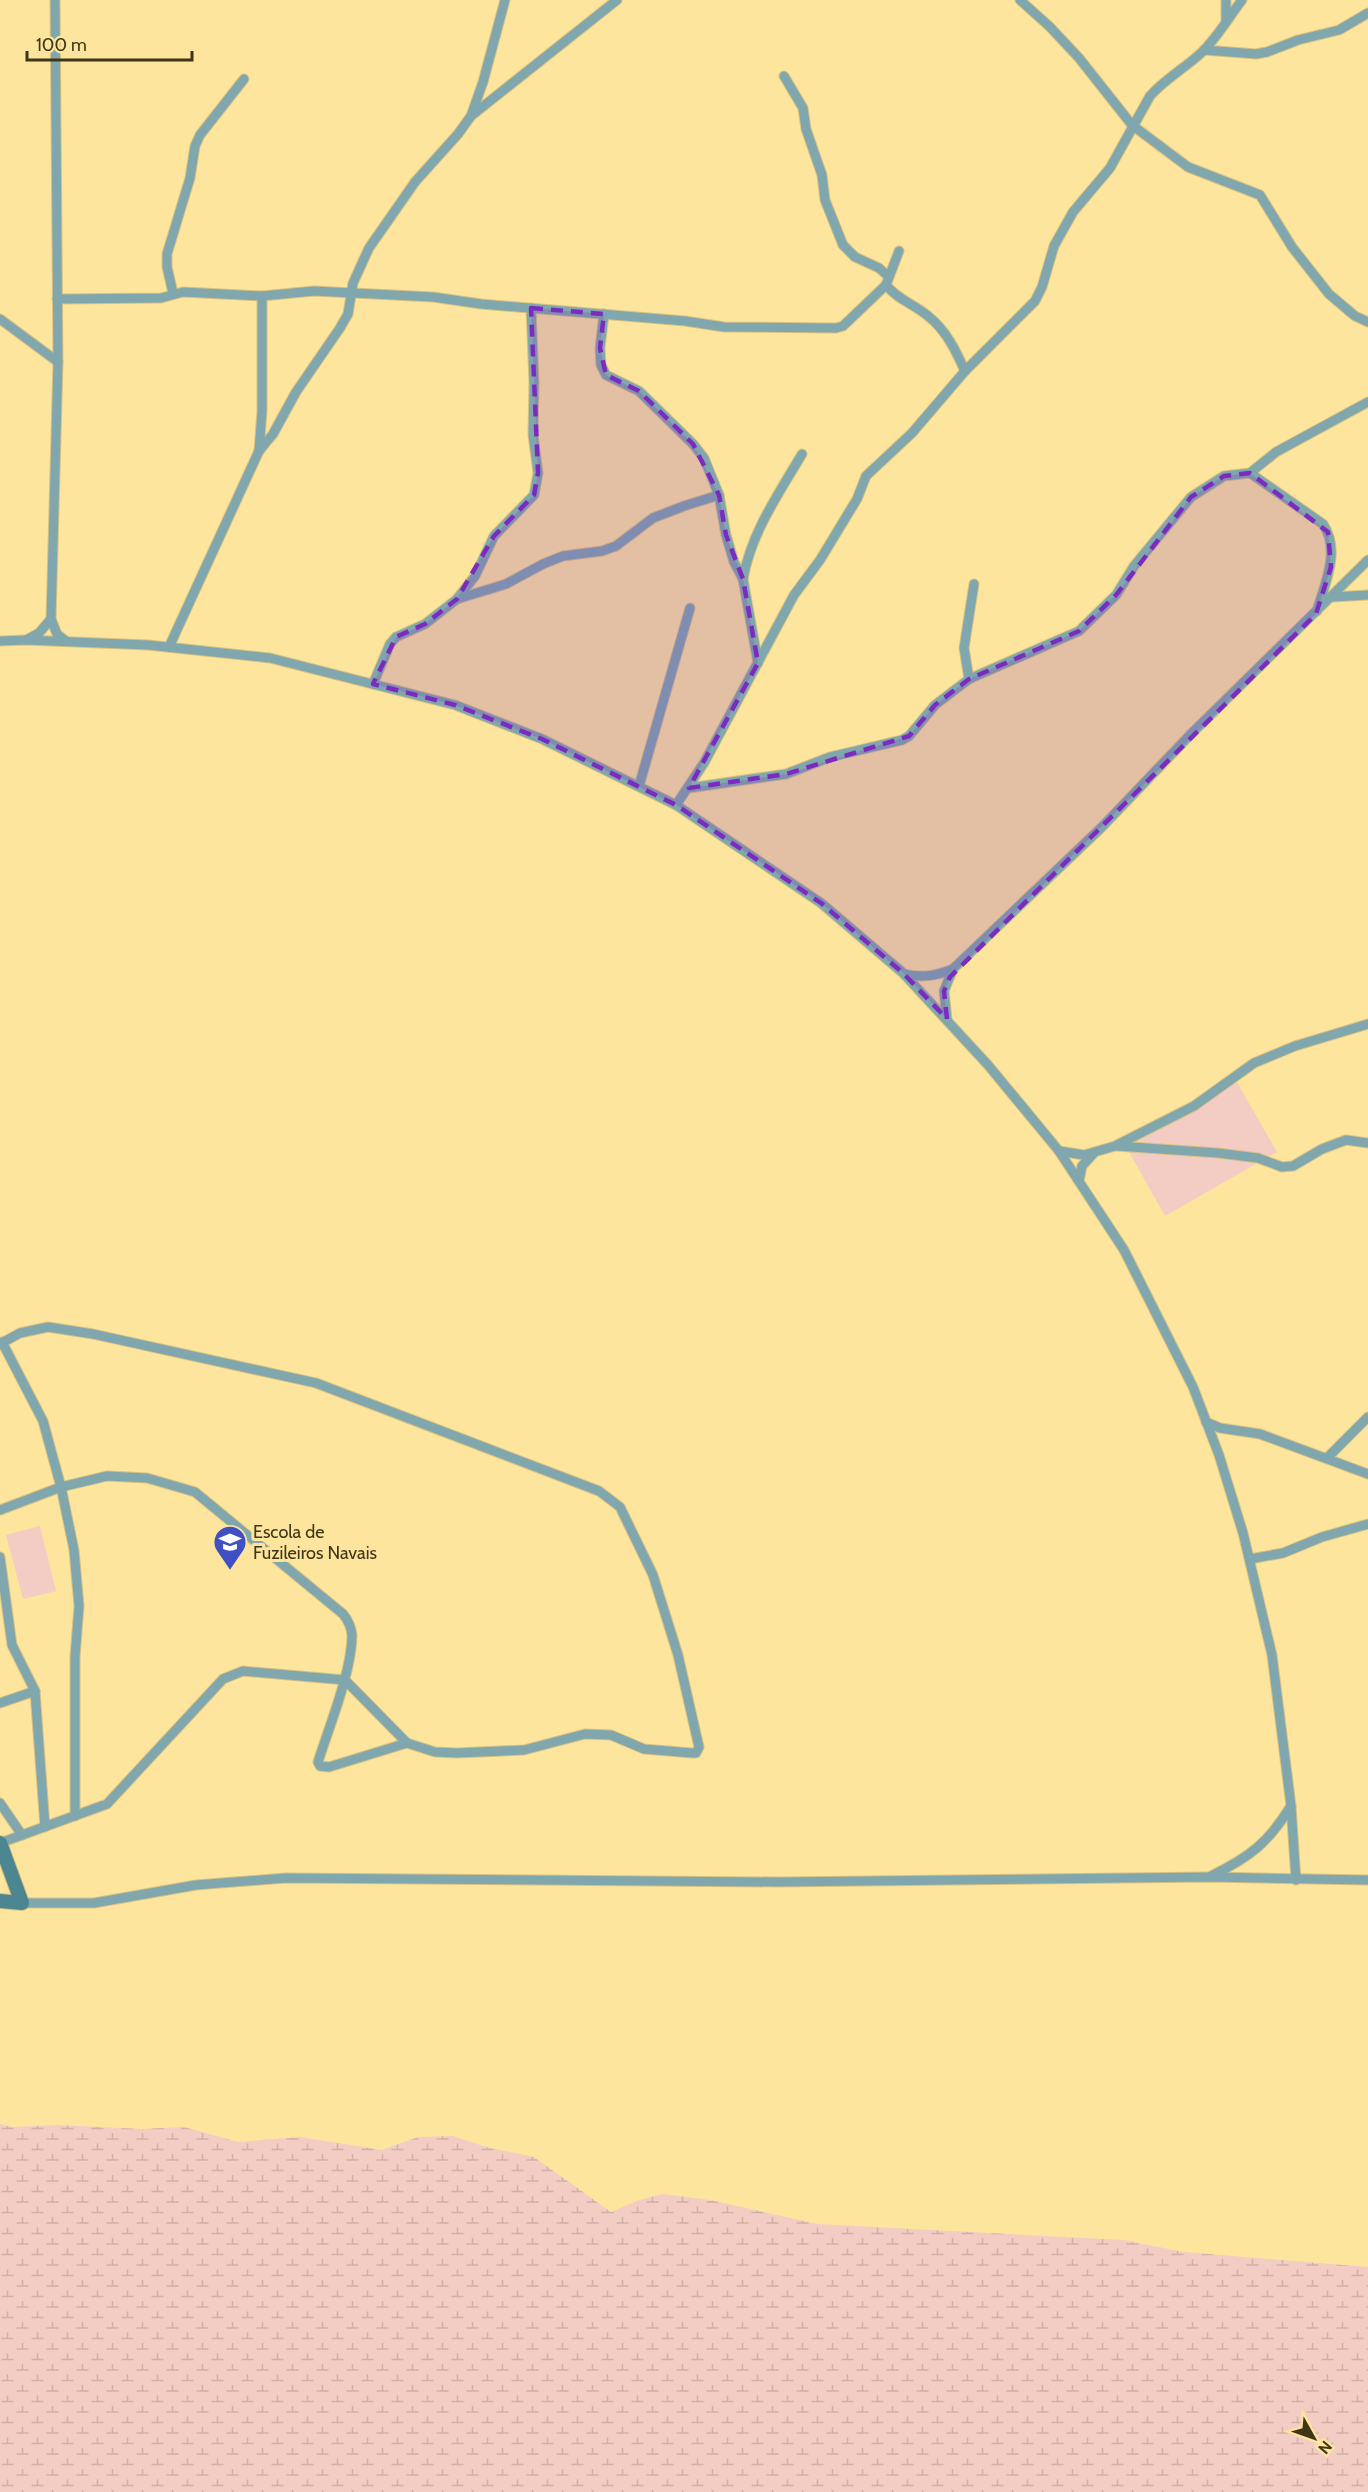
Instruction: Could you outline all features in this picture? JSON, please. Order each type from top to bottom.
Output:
[{"type":"street","points":[[54,0],[58,147],[58,362],[51,619],[57,634],[66,641]]},
{"type":"street","points":[[471,116],[483,82],[505,0]]},
{"type":"street","points":[[169,647],[259,451],[273,434],[296,392],[348,314],[353,283],[369,248],[415,182],[471,116],[617,0]]},
{"type":"street","points":[[1020,0],[1079,58],[1132,125],[1188,166],[1260,195],[1293,247],[1329,294],[1355,316],[1368,322]]},
{"type":"street","points":[[1226,0],[1226,21]]},
{"type":"street","points":[[676,805],[689,788],[794,595],[820,560],[857,499],[867,476],[912,433],[965,371],[1035,301],[1042,287],[1054,246],[1073,212],[1110,168],[1123,147],[1132,125],[1158,87],[1184,69],[1204,50],[1242,0]]},
{"type":"street","points":[[1204,50],[1256,54],[1266,52],[1298,40],[1339,30],[1368,13]]},
{"type":"street","points":[[784,76],[803,108],[806,129],[819,165],[825,200],[843,245],[855,257],[879,268],[895,296],[927,314],[936,323],[956,350],[965,371]]},
{"type":"street","points":[[173,293],[167,267],[167,254],[190,178],[195,146],[200,135],[244,79]]},
{"type":"street","points":[[57,299],[161,298],[173,293],[262,296],[314,291],[433,297],[685,321],[724,327],[836,328],[843,326],[887,281],[899,251]]},
{"type":"street","points":[[259,451],[262,411],[262,296]]},
{"type":"street","points":[[373,684],[390,644],[396,637],[425,624],[457,599],[475,576],[494,536],[534,495],[538,473],[533,435],[534,383],[531,308]]},
{"type":"street","points":[[604,314],[600,348],[601,365],[606,375],[639,391],[693,444],[704,458],[719,495],[726,535],[743,579],[758,663]]},
{"type":"street","points":[[0,319],[58,362]]},
{"type":"street","points":[[689,788],[786,774],[830,757],[902,740],[909,736],[935,705],[969,679],[1079,631],[1116,595],[1134,566],[1191,497],[1224,476],[1250,473],[1276,452],[1368,402]]},
{"type":"street","points":[[743,579],[747,555],[754,538],[802,454]]},
{"type":"street","points":[[1250,473],[1323,524],[1328,532],[1332,546],[1330,567],[1316,614]]},
{"type":"street","points":[[457,599],[506,584],[562,556],[602,551],[616,546],[653,518],[719,495]]},
{"type":"street","points":[[903,973],[919,977],[940,975],[953,969],[1102,827],[1190,735],[1316,614],[1368,560]]},
{"type":"street","points":[[969,679],[964,648],[974,584]]},
{"type":"street","points":[[1332,597],[1368,595]]},
{"type":"street","points":[[639,786],[690,608]]},
{"type":"street","points":[[26,640],[39,633],[51,619]]},
{"type":"street","points":[[0,642],[66,641],[169,647],[270,658],[466,709],[542,738],[676,805],[820,903],[903,973],[947,1019],[1059,1151],[1124,1250],[1193,1387],[1219,1455],[1250,1559],[1272,1655],[1292,1806],[1296,1880]]},
{"type":"street","points":[[947,1019],[945,991],[953,969]]},
{"type":"street","points":[[1059,1151],[1084,1155],[1115,1146],[1194,1106],[1254,1063],[1295,1046],[1368,1024]]},
{"type":"street","points":[[1115,1146],[1228,1154],[1258,1158],[1282,1167],[1293,1166],[1322,1149],[1346,1140],[1368,1143]]},
{"type":"street","points":[[1079,1181],[1082,1166],[1093,1154]]},
{"type":"street","points":[[22,1903],[0,1843],[45,1827],[75,1816],[107,1804],[223,1678],[231,1673],[255,1671],[345,1680],[407,1743],[435,1752],[524,1750],[585,1734],[611,1735],[644,1749],[696,1753],[699,1747],[678,1654],[653,1575],[620,1507],[599,1491],[316,1383],[93,1334],[48,1327],[20,1333],[1,1343],[43,1421],[61,1487],[74,1550],[79,1606],[75,1657],[75,1816]]},
{"type":"street","points":[[1327,1458],[1368,1417]]},
{"type":"street","points":[[1206,1422],[1220,1428],[1260,1434],[1368,1474]]},
{"type":"street","points":[[0,1510],[61,1487],[107,1476],[147,1478],[195,1492],[343,1614],[350,1623],[352,1636],[345,1680],[318,1762],[320,1766],[329,1767],[407,1743]]},
{"type":"street","points":[[1250,1559],[1283,1553],[1322,1537],[1368,1524]]},
{"type":"street","points":[[0,1557],[12,1645],[34,1691],[45,1827]]},
{"type":"street","points":[[0,1703],[34,1691]]},
{"type":"street","points":[[0,1803],[22,1835]]},
{"type":"street","points":[[1209,1877],[1237,1863],[1275,1833],[1292,1806]]},
{"type":"street","points":[[0,1901],[94,1903],[196,1885],[286,1878],[778,1882],[1209,1877],[1368,1880]]},
{"type":"highlighted area","points":[[531,308],[604,314],[600,348],[606,375],[639,391],[693,444],[719,495],[726,535],[743,579],[758,663],[689,788],[786,774],[909,736],[935,705],[969,679],[1079,631],[1116,595],[1191,497],[1224,476],[1250,473],[1328,532],[1331,567],[1316,614],[950,977],[944,991],[947,1019],[903,973],[821,903],[676,805],[542,739],[455,705],[373,684],[396,637],[425,624],[457,599],[494,536],[534,495],[538,473]]},
{"type":"green space","points":[[1235,1079],[1277,1152],[1165,1216],[1124,1143]]},
{"type":"green space","points":[[40,1526],[56,1591],[23,1599],[6,1535]]},
{"type":"green space","points":[[0,2124],[12,2127],[58,2125],[141,2129],[184,2127],[238,2142],[300,2137],[382,2150],[418,2137],[453,2136],[486,2147],[534,2157],[611,2212],[639,2200],[663,2194],[710,2200],[817,2224],[1123,2240],[1184,2252],[1368,2267],[1368,2492],[0,2492]]},
{"type":"place","name":"Escola de Fuzileiros Navais","points":[[230,1571]]}]
